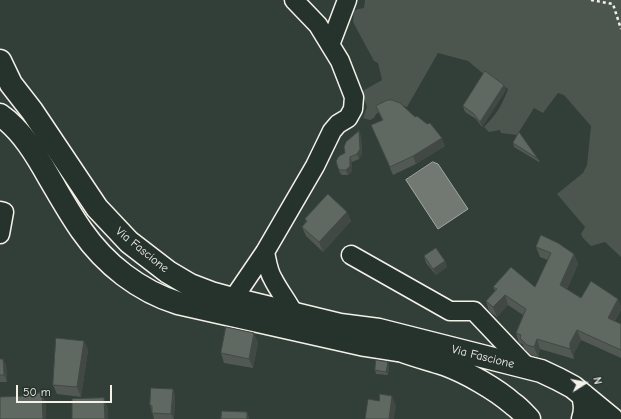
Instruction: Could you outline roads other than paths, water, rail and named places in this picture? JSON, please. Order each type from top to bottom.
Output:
[{"type":"main road","name":"Via Fascione","points":[[0,61],[6,80],[32,111],[97,208],[129,242],[168,272],[190,285],[211,293],[294,314],[340,325],[379,330],[541,371],[558,379],[583,395],[612,419]]},
{"type":"main road","points":[[0,114],[20,132],[90,242],[112,265],[144,289],[178,303],[359,344],[397,350]]},
{"type":"main road","name":"Via Fascione","points":[[340,325],[397,350],[461,371],[513,404],[529,419]]},
{"type":"main road","points":[[513,404],[510,391],[512,380],[515,375],[528,368]]},
{"type":"main road","points":[[583,395],[585,413],[583,419]]},
{"type":"lane","points":[[233,299],[265,252],[315,166],[332,131],[338,124],[348,118],[353,109],[354,97],[340,60],[318,24],[294,0]]},
{"type":"lane","points":[[330,45],[347,0]]},
{"type":"lane","points":[[0,211],[4,212],[0,234]]},
{"type":"lane","points":[[265,252],[273,279],[287,300],[294,314]]},
{"type":"lane","points":[[351,255],[450,312],[474,311],[528,368]]}]
